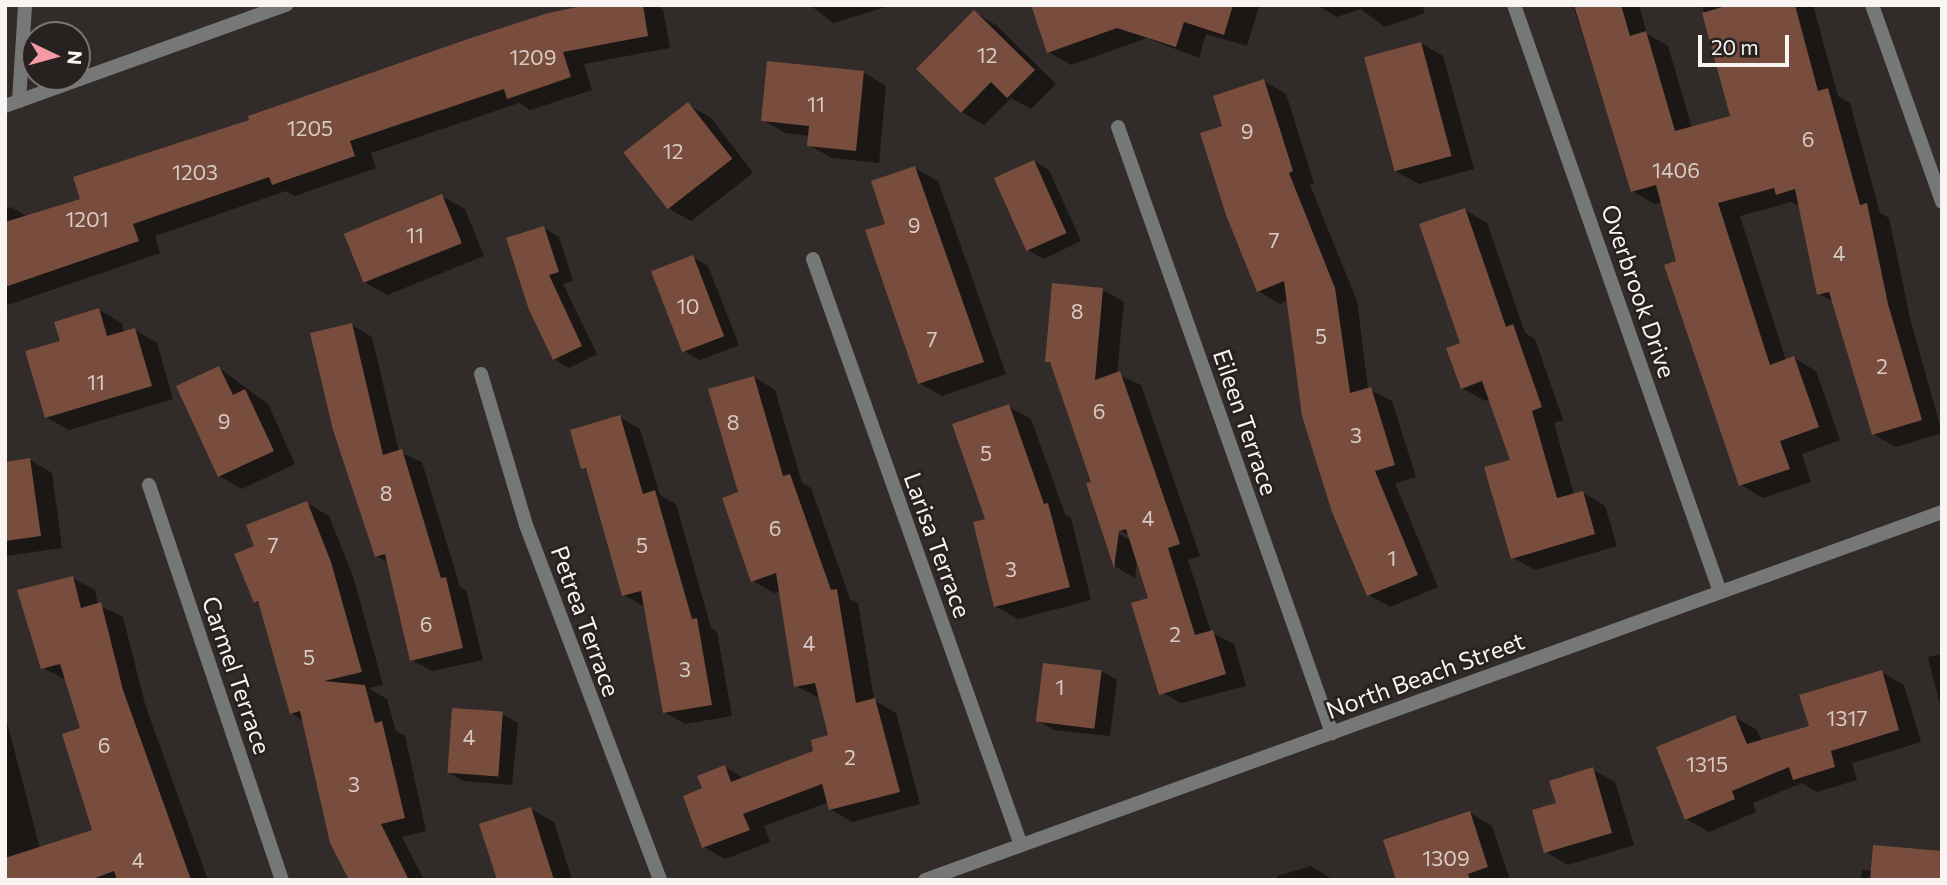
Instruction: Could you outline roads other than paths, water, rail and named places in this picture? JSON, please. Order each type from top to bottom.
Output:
[{"type":"street","points":[[25,5],[12,104],[286,5]]},
{"type":"street","name":"Overbrook Drive","points":[[1514,5],[1720,592]]},
{"type":"street","points":[[1872,5],[1942,202]]},
{"type":"street","name":"Eileen Terrace","points":[[1118,127],[1332,733]]},
{"type":"street","name":"Larisa Terrace","points":[[813,259],[1021,845]]},
{"type":"street","name":"Petrea Terrace","points":[[481,374],[526,525],[660,880]]},
{"type":"street","name":"Carmel Terrace","points":[[149,485],[282,880]]},
{"type":"street","name":"North Beach Street","points":[[925,880],[1942,512]]}]
